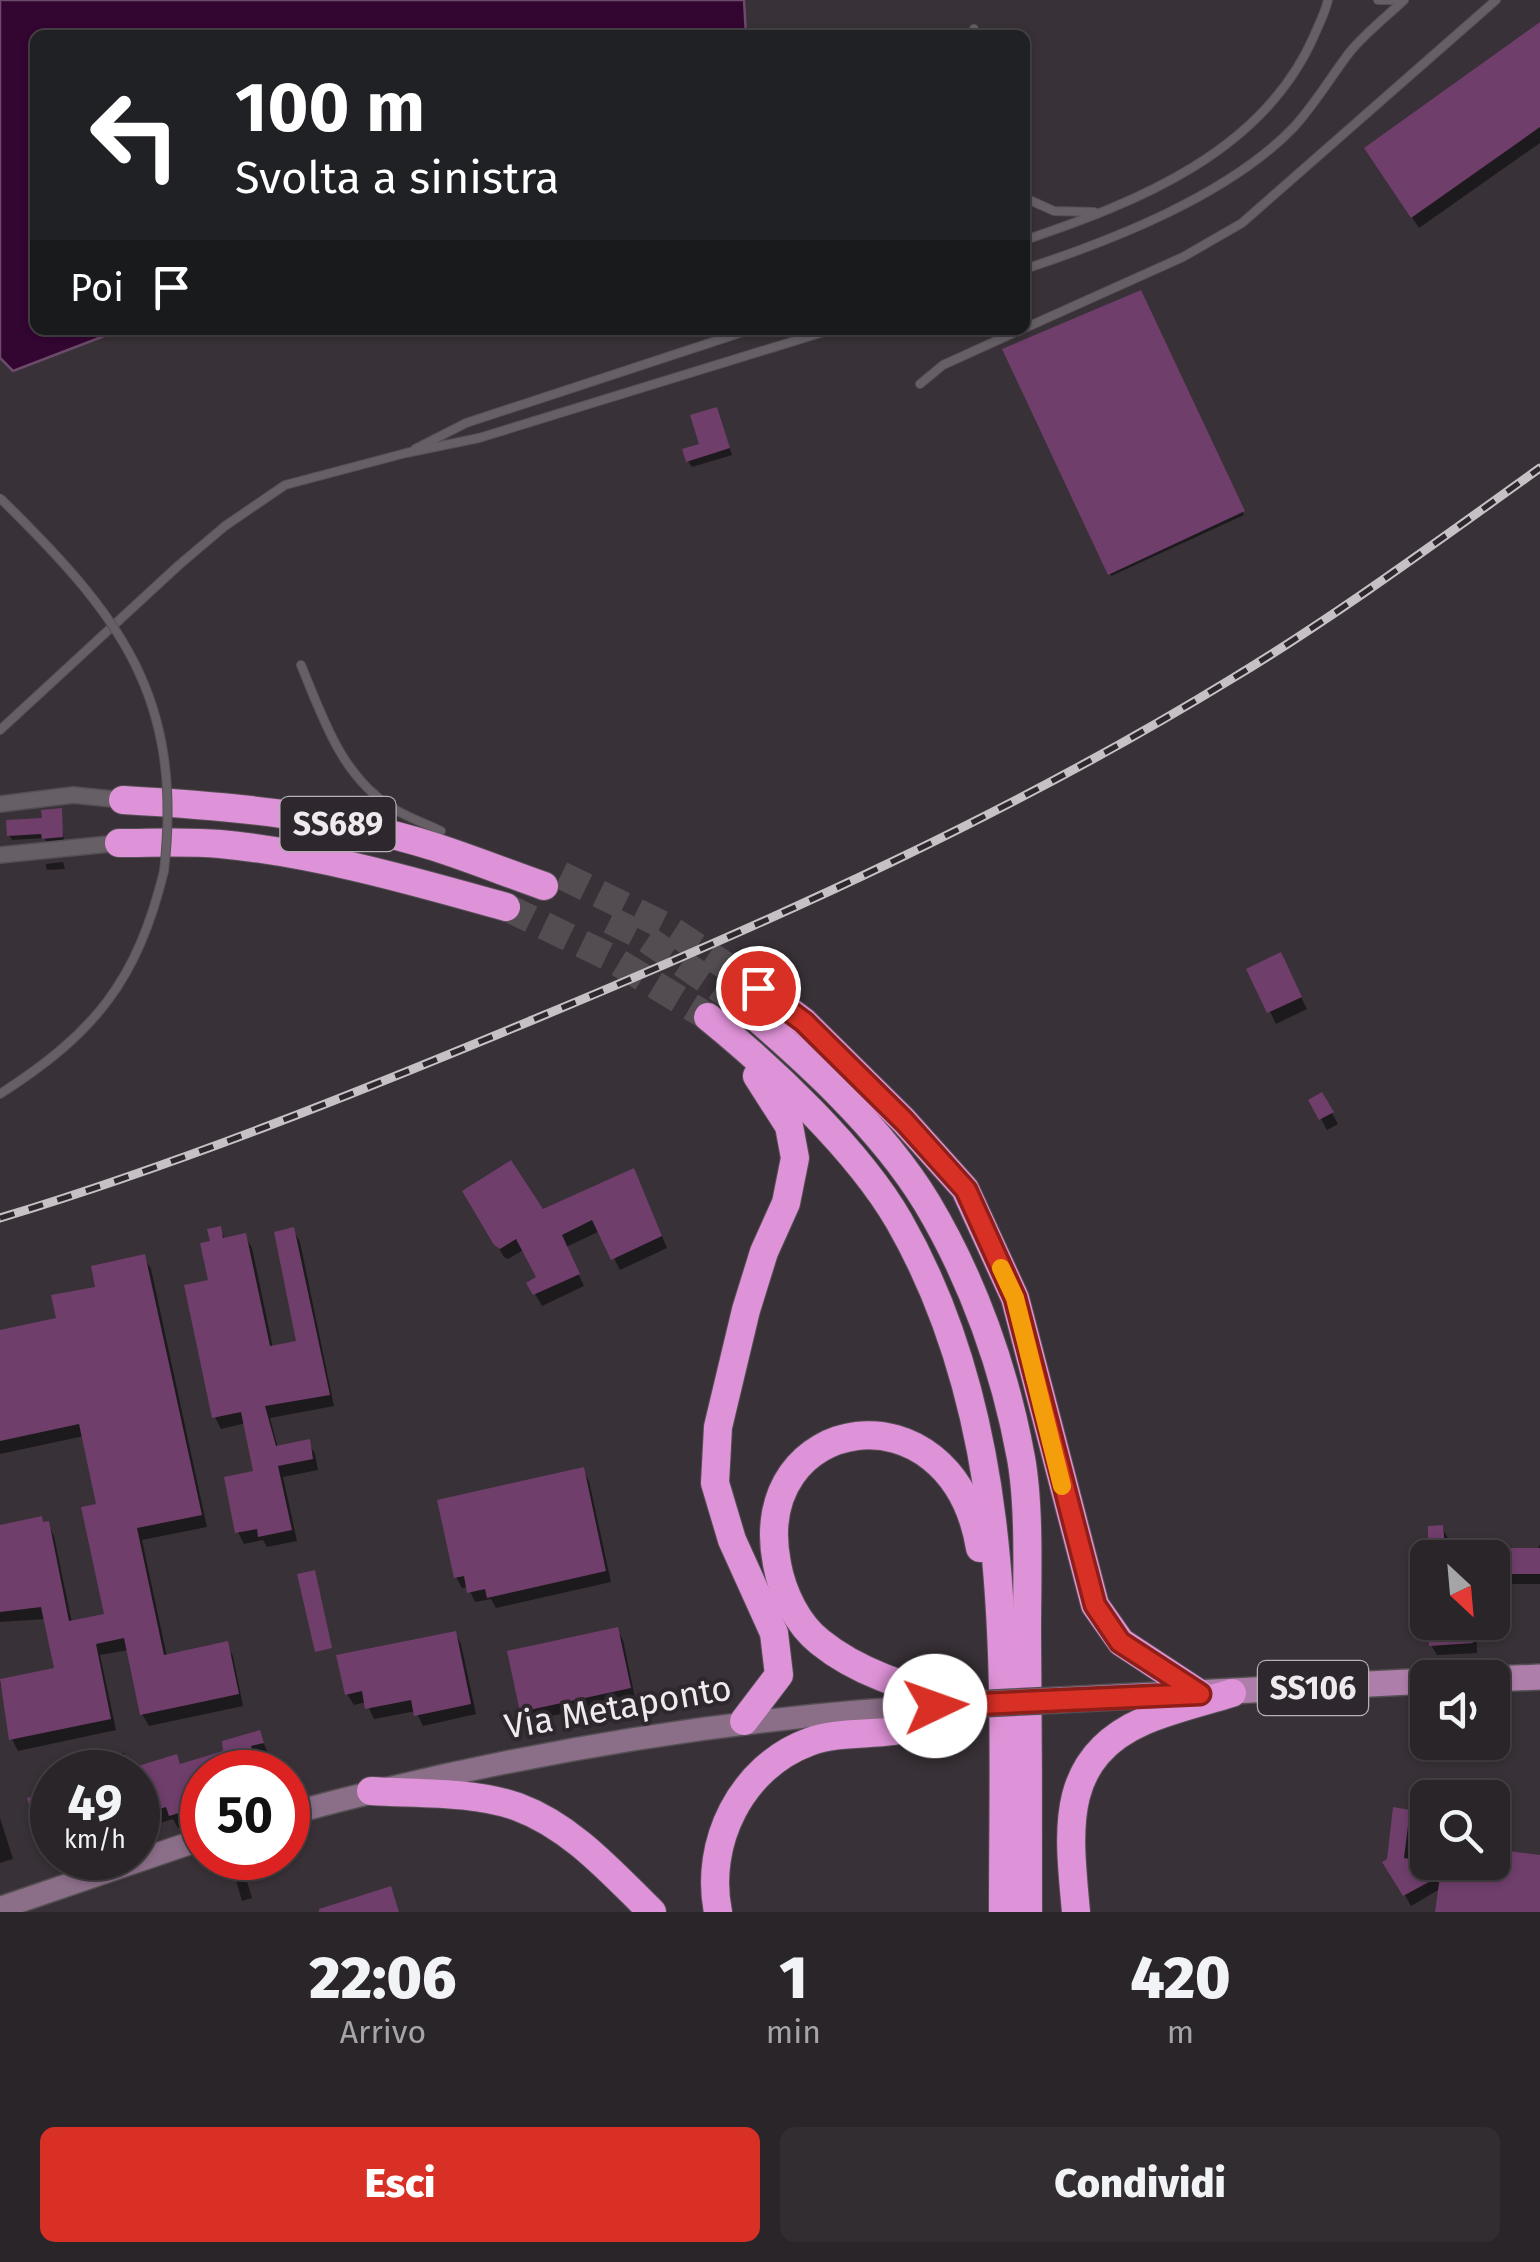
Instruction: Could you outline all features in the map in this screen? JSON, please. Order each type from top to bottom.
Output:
[{"type":"highway","name":"SS689","points":[[123,800],[220,806],[320,820],[553,880],[441,831]]},
{"type":"highway","points":[[320,820],[441,831]]},
{"type":"highway","name":"SS689","points":[[119,843],[218,844],[282,853],[426,884],[506,907]]},
{"type":"highway","points":[[1028,1912],[1027,1569],[1022,1461],[999,1364],[959,1266],[926,1201],[864,1120],[786,1043],[747,994],[804,1022],[904,1121],[966,1190],[1015,1298],[1095,1605],[1120,1642],[1200,1694]]},
{"type":"highway","points":[[744,1721],[779,1675],[774,1633],[732,1540],[715,1483],[718,1427],[746,1310],[764,1252],[786,1203],[795,1158],[789,1126],[766,1087],[708,1017],[750,1050],[841,1143],[898,1220],[939,1303],[966,1374],[984,1458],[1000,1612],[1003,1912]]},
{"type":"highway","points":[[971,1704],[888,1680],[834,1652],[807,1630],[784,1589],[774,1552],[777,1509],[793,1472],[828,1444],[864,1434],[885,1434],[924,1451],[948,1474],[968,1504],[977,1527],[984,1572],[1000,1612]]},
{"type":"highway","points":[[1076,1912],[1070,1841],[1077,1784],[1100,1748],[1142,1722],[1232,1693]]},
{"type":"highway","points":[[718,1912],[716,1863],[724,1831],[744,1792],[777,1759],[809,1742],[831,1736],[896,1731],[971,1704]]},
{"type":"highway","points":[[371,1791],[457,1796],[514,1806],[535,1815],[574,1840],[652,1912]]},
{"type":"highway","points":[[987,1912],[988,1852],[1003,1812]]},
{"type":"main road","points":[[1510,1678],[1540,1677]]},
{"type":"main road","name":"SS106","points":[[971,1704],[1410,1682]]},
{"type":"main road","name":"Via Metaponto","points":[[310,1808],[547,1752],[744,1721],[844,1710],[971,1704]]},
{"type":"main road","points":[[0,1908],[180,1847]]},
{"type":"street","points":[[0,804],[73,795],[123,800]]},
{"type":"street","points":[[0,855],[119,843]]},
{"type":"lane","points":[[1030,238],[1142,195],[1200,164],[1258,120],[1300,66],[1328,0]]},
{"type":"lane","points":[[1378,0],[1400,0]]},
{"type":"lane","points":[[1030,266],[1164,215],[1239,171],[1291,130],[1324,91],[1350,51],[1400,0]]},
{"type":"lane","points":[[1030,325],[1183,257],[1242,224],[1496,0]]},
{"type":"lane","points":[[1030,200],[1054,210],[1098,212]]},
{"type":"lane","points":[[406,453],[466,423],[734,335]]},
{"type":"lane","points":[[0,730],[224,526],[286,485],[478,438],[814,335]]},
{"type":"lane","points":[[920,384],[942,365],[1009,335]]},
{"type":"lane","points":[[0,498],[79,580],[117,631],[139,671],[158,722],[168,768],[170,816],[164,871],[142,942],[125,978],[73,1042],[0,1094]]},
{"type":"lane","points":[[300,665],[328,732],[353,775],[391,807],[441,831]]},
{"type":"shaded area","points":[[0,0],[744,0],[746,30],[30,30],[30,335],[107,335],[13,371],[0,358]]},
{"type":"building","points":[[1540,22],[1540,127],[1411,218],[1364,148]]},
{"type":"building","points":[[1141,290],[1245,511],[1108,575],[1002,349]]},
{"type":"building","points":[[717,407],[730,448],[686,462],[682,449],[699,444],[690,415]]},
{"type":"building","points":[[62,808],[63,837],[7,836],[6,820],[42,818],[41,810]]},
{"type":"building","points":[[1281,952],[1302,997],[1267,1013],[1246,969]]},
{"type":"building","points":[[1322,1092],[1334,1112],[1319,1120],[1308,1100]]},
{"type":"building","points":[[511,1160],[543,1209],[634,1168],[662,1236],[611,1260],[592,1220],[562,1235],[580,1274],[533,1295],[526,1283],[536,1277],[516,1239],[500,1249],[494,1245],[462,1191]]},
{"type":"building","points":[[221,1226],[223,1238],[246,1233],[270,1346],[296,1341],[274,1232],[294,1227],[330,1395],[265,1406],[276,1446],[310,1439],[313,1459],[278,1466],[292,1530],[258,1537],[257,1529],[235,1533],[224,1477],[253,1471],[241,1412],[212,1418],[184,1285],[208,1280],[200,1243],[210,1241],[207,1229]]},
{"type":"building","points":[[145,1254],[202,1515],[137,1528],[164,1655],[228,1641],[239,1694],[140,1715],[124,1638],[96,1644],[111,1719],[9,1740],[0,1679],[54,1668],[41,1607],[0,1612],[0,1525],[42,1516],[43,1522],[49,1521],[69,1621],[104,1614],[81,1507],[96,1504],[79,1424],[0,1441],[0,1330],[56,1318],[51,1295],[95,1287],[91,1266]]},
{"type":"building","points":[[584,1467],[606,1571],[487,1598],[485,1589],[467,1593],[464,1576],[454,1578],[437,1500]]},
{"type":"building","points":[[1443,1525],[1444,1540],[1428,1540],[1428,1526]]},
{"type":"building","points":[[1510,1548],[1540,1548],[1540,1574],[1510,1574]]},
{"type":"building","points":[[315,1570],[332,1648],[315,1652],[297,1574]]},
{"type":"building","points":[[618,1627],[631,1688],[520,1712],[507,1651]]},
{"type":"building","points":[[456,1631],[471,1704],[414,1716],[411,1700],[365,1709],[362,1691],[345,1695],[336,1655]]},
{"type":"building","points":[[1428,1640],[1473,1640],[1473,1643],[1429,1646]]},
{"type":"building","points":[[260,1730],[264,1743],[251,1746],[252,1750],[223,1750],[222,1741]]},
{"type":"building","points":[[177,1754],[180,1813],[169,1816],[166,1807],[160,1809],[160,1759]]},
{"type":"building","points":[[1393,1807],[1410,1810],[1404,1858],[1410,1859],[1410,1880],[1433,1880],[1403,1896],[1382,1862],[1387,1859]]},
{"type":"building","points":[[1510,1851],[1540,1855],[1540,1912],[1435,1912],[1439,1880],[1510,1880]]},
{"type":"building","points":[[391,1886],[399,1912],[319,1912],[319,1909]]},
{"type":"tunnel","points":[[561,875],[665,926],[758,987]]},
{"type":"tunnel","points":[[506,907],[609,957],[708,1017]]},
{"type":"tunnel","points":[[610,920],[642,936],[736,1000]]},
{"type":"railway","points":[[0,1218],[203,1150],[403,1073],[714,943],[978,820],[1149,728],[1272,654],[1540,468]]},
{"type":"slow traffic","points":[[1001,1268],[1015,1298],[1062,1486]]},
{"type":"route","points":[[758,988],[804,1022],[904,1121],[966,1190],[1015,1298],[1095,1605],[1120,1642],[1200,1694],[935,1706]]}]
